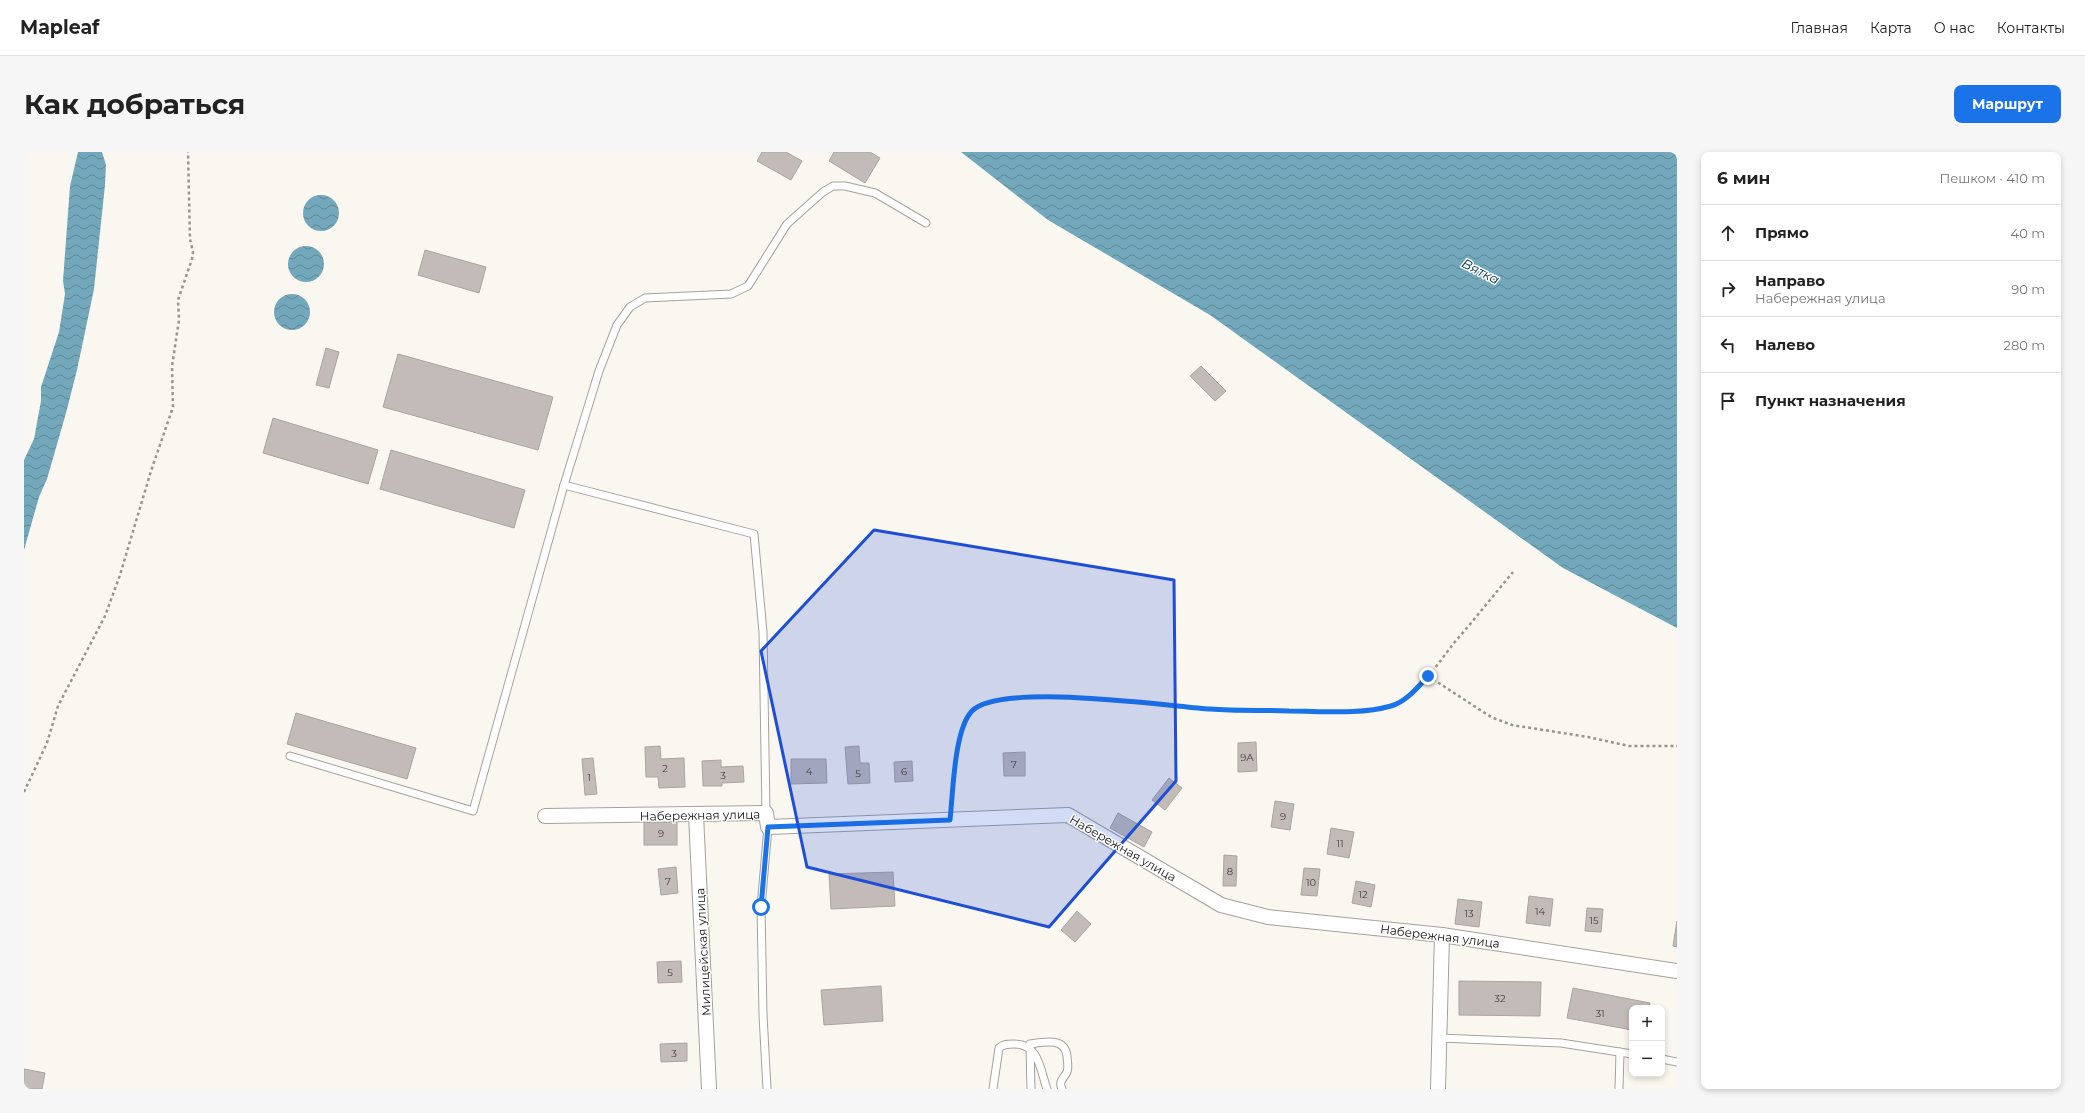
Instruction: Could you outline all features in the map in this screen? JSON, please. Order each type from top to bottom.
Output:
[{"type":"street","name":"Набережная улица","points":[[545,816],[696,815],[767,820],[950,820],[1068,815],[1222,905],[1268,917],[1442,935],[1677,971]]},
{"type":"street","name":"Милицейская улица","points":[[696,815],[709,1089]]},
{"type":"street","points":[[1438,1089],[1442,935]]},
{"type":"lane","points":[[290,756],[473,811],[564,484],[599,371],[617,325],[630,307],[645,298],[732,294],[748,286],[787,224],[823,192],[833,186],[845,186],[875,193],[926,223]]},
{"type":"lane","points":[[564,484],[754,534],[763,632],[767,820],[761,907],[763,1015],[767,1089]]},
{"type":"lane","points":[[1439,1038],[1561,1043],[1629,1054]]},
{"type":"lane","points":[[1031,1089],[1030,1046],[1032,1040],[1058,1043],[1065,1047],[1067,1069],[1061,1079],[1062,1089]]},
{"type":"lane","points":[[993,1089],[997,1054],[1001,1046],[1022,1044],[1030,1046],[1036,1057],[1047,1089]]},
{"type":"lane","points":[[1619,1089],[1620,1052]]},
{"type":"lane","points":[[1665,1060],[1677,1062]]},
{"type":"lane","points":[[1042,1075],[1042,1089]]},
{"type":"path","points":[[24,792],[48,743],[58,706],[105,616],[120,574],[151,470],[173,407],[172,359],[179,320],[178,300],[193,252],[190,239],[188,152]]},
{"type":"path","points":[[950,820],[958,745],[965,721],[972,710],[1001,700],[1066,697],[1138,701],[1211,710],[1333,712],[1391,706],[1402,701],[1428,676],[1513,572]]},
{"type":"path","points":[[1428,676],[1491,717],[1512,725],[1588,737],[1629,746],[1677,746]]},
{"type":"highlighted area","points":[[874,530],[1174,580],[1176,781],[1049,927],[807,867],[761,651]]},
{"type":"water","points":[[78,152],[102,152],[106,165],[94,289],[77,370],[66,413],[24,550],[24,460],[34,439],[41,401],[41,387],[59,332],[65,294],[63,281],[70,186]]},
{"type":"water","name":"Вятка","points":[[961,152],[1677,152],[1677,628],[1563,568],[1210,315],[1048,220]]},
{"type":"water","points":[[325,195],[334,200],[338,206],[338,220],[334,226],[325,231],[317,231],[308,226],[304,220],[303,209],[308,200],[314,196]]},
{"type":"water","points":[[310,246],[319,251],[323,257],[323,271],[319,277],[310,282],[302,282],[293,277],[289,271],[288,260],[293,251],[299,247]]},
{"type":"water","points":[[296,294],[305,299],[309,305],[309,319],[305,325],[296,330],[288,330],[279,325],[275,319],[274,308],[279,299],[285,295]]},
{"type":"building","points":[[762,152],[786,152],[802,161],[791,180],[757,161]]},
{"type":"building","points":[[834,152],[870,152],[880,158],[865,183],[829,161]]},
{"type":"building","points":[[425,250],[486,267],[479,293],[418,275]]},
{"type":"building","points":[[326,348],[339,352],[329,388],[316,385]]},
{"type":"building","points":[[398,354],[553,397],[538,450],[383,407]]},
{"type":"building","points":[[1201,366],[1226,391],[1215,401],[1190,376]]},
{"type":"building","points":[[273,418],[378,450],[368,484],[263,453]]},
{"type":"building","points":[[391,450],[525,490],[514,528],[380,489]]},
{"type":"building","points":[[296,713],[416,748],[407,779],[287,744]]},
{"type":"building","points":[[1256,742],[1257,771],[1238,772],[1238,743]]},
{"type":"building","points":[[660,746],[661,759],[684,758],[685,787],[659,788],[658,777],[646,777],[645,747]]},
{"type":"building","points":[[859,746],[860,763],[869,763],[870,783],[848,784],[845,747]]},
{"type":"building","points":[[1025,752],[1025,776],[1004,776],[1003,753]]},
{"type":"building","points":[[593,758],[597,794],[585,795],[582,759]]},
{"type":"building","points":[[791,759],[826,759],[827,783],[791,784]]},
{"type":"building","points":[[721,760],[721,767],[743,766],[744,782],[722,783],[722,786],[703,786],[702,761]]},
{"type":"building","points":[[912,761],[913,781],[895,782],[894,762]]},
{"type":"building","points":[[1169,778],[1182,788],[1165,810],[1152,800]]},
{"type":"building","points":[[1275,801],[1294,804],[1290,830],[1271,827]]},
{"type":"building","points":[[1118,813],[1152,832],[1144,847],[1110,828]]},
{"type":"building","points":[[644,822],[677,822],[677,845],[644,845]]},
{"type":"building","points":[[1331,828],[1354,832],[1349,858],[1327,854]]},
{"type":"building","points":[[1224,855],[1237,856],[1236,886],[1223,886]]},
{"type":"building","points":[[676,867],[678,893],[661,895],[658,869]]},
{"type":"building","points":[[1304,868],[1320,869],[1317,896],[1301,895]]},
{"type":"building","points":[[893,872],[895,906],[831,909],[829,874]]},
{"type":"building","points":[[1356,881],[1375,885],[1371,907],[1352,903]]},
{"type":"building","points":[[1529,896],[1553,899],[1550,926],[1526,923]]},
{"type":"building","points":[[1458,899],[1482,902],[1479,927],[1455,924]]},
{"type":"building","points":[[1587,908],[1603,909],[1601,932],[1585,931]]},
{"type":"building","points":[[1077,911],[1091,924],[1075,942],[1061,930]]},
{"type":"building","points":[[1677,921],[1677,947],[1673,946]]},
{"type":"building","points":[[681,961],[682,982],[658,983],[657,962]]},
{"type":"building","points":[[1459,981],[1541,982],[1540,1016],[1459,1015]]},
{"type":"building","points":[[881,986],[883,1021],[824,1025],[821,990]]},
{"type":"building","points":[[1573,988],[1650,1003],[1650,1005],[1629,1005],[1629,1029],[1567,1018]]},
{"type":"building","points":[[687,1043],[687,1061],[661,1062],[660,1044]]},
{"type":"building","points":[[24,1069],[45,1073],[42,1089],[24,1089]]},
{"type":"route","points":[[761,907],[768,827],[950,820],[958,745],[965,721],[972,710],[983,706],[1001,700],[1066,697],[1138,701],[1211,710],[1333,712],[1391,706],[1402,701],[1428,676]]}]
